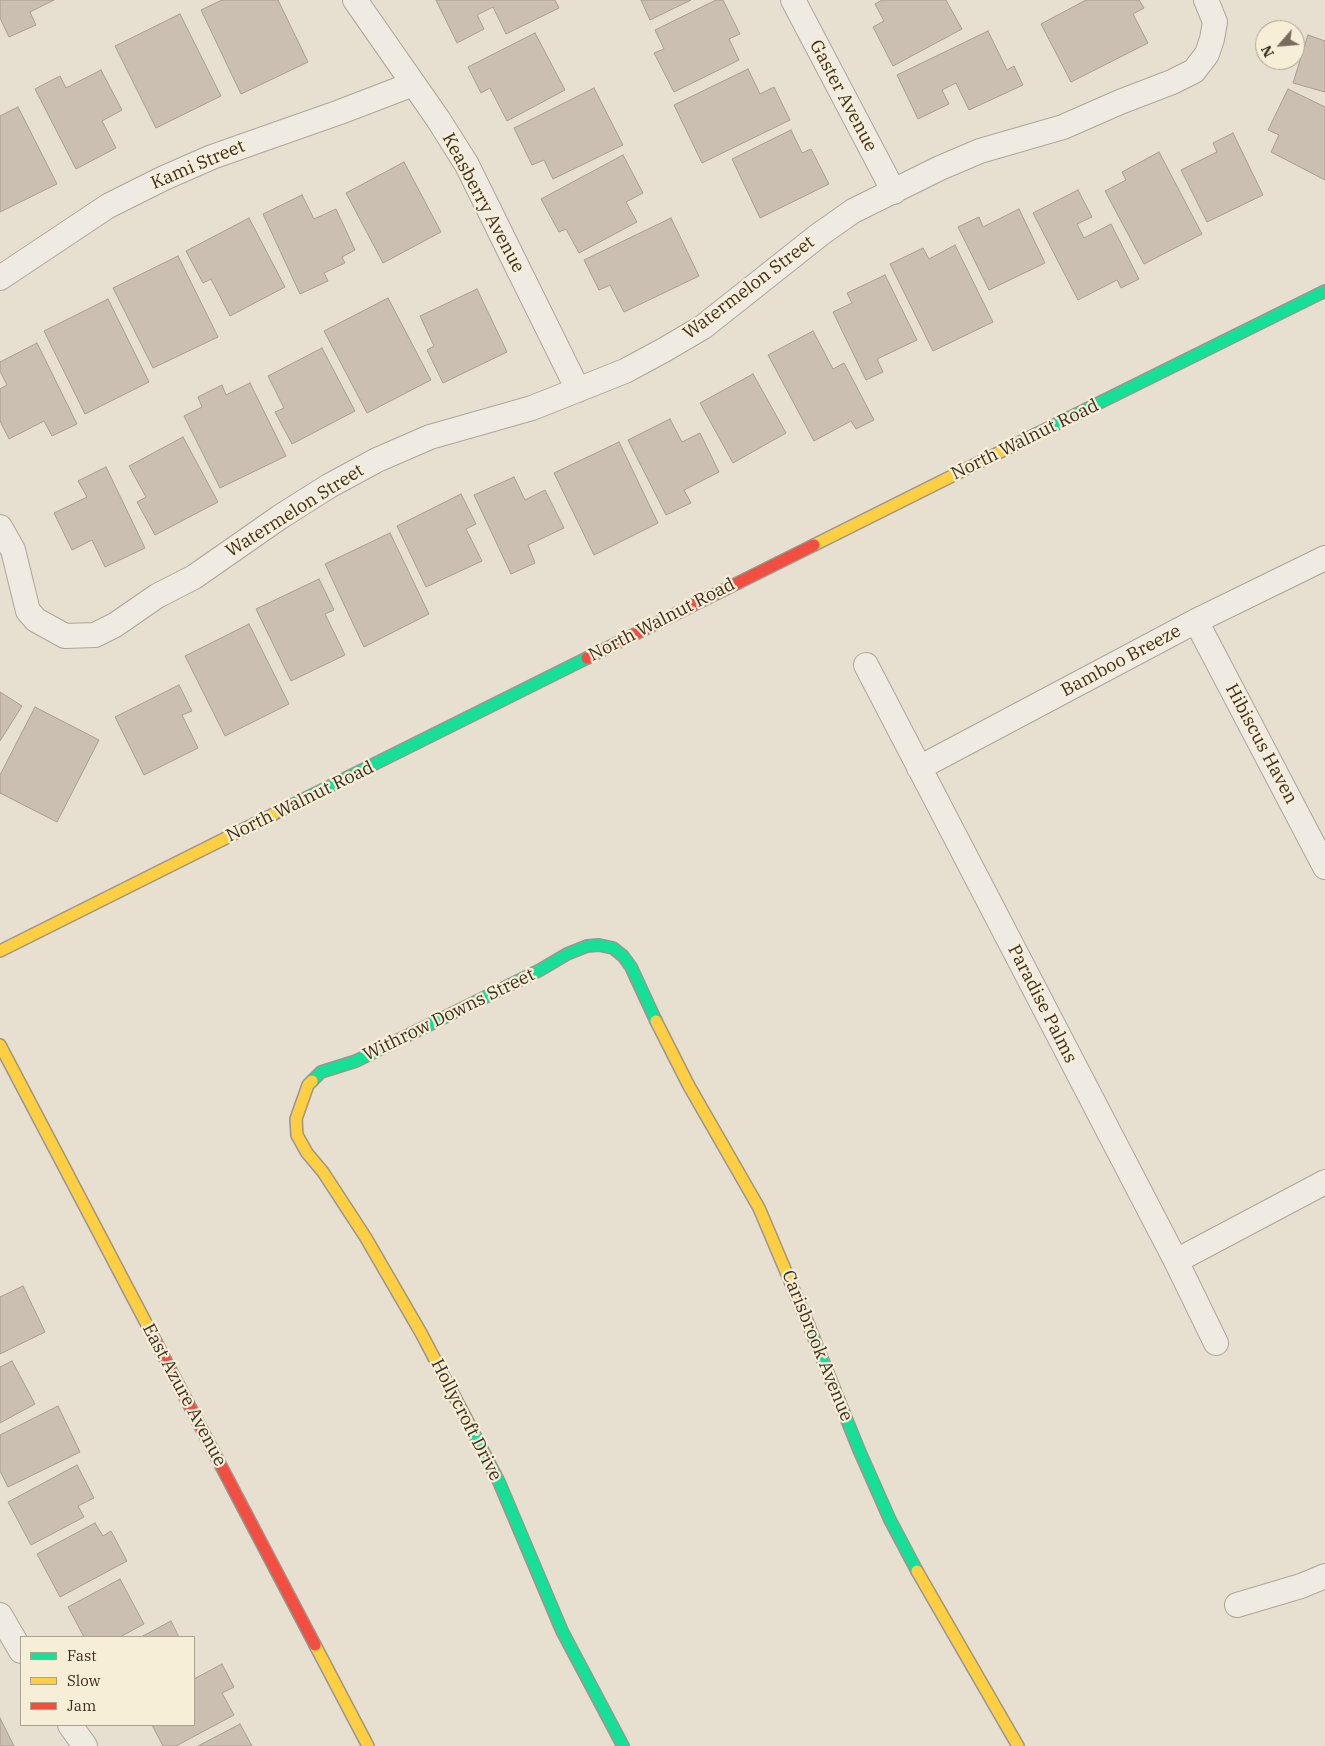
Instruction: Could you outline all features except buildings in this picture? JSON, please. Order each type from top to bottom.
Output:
[{"type":"street","name":"Keasberry Avenue","points":[[355,0],[467,165],[578,390]]},
{"type":"street","name":"Gaster Avenue","points":[[793,0],[894,192]]},
{"type":"street","name":"Watermelon Street","points":[[0,527],[12,550],[28,611],[36,620],[65,636],[95,635],[115,625],[156,596],[194,577],[280,517],[329,486],[377,460],[430,437],[532,408],[625,371],[702,327],[818,235],[853,211],[940,168],[980,152],[1063,127],[1194,71],[1206,54],[1212,39],[1215,22],[1206,0]]},
{"type":"street","name":"Kami Street","points":[[0,278],[108,206],[164,178],[212,157],[413,84]]},
{"type":"street","name":"North Walnut Road","points":[[0,951],[660,620],[1325,291]]},
{"type":"street","name":"Bamboo Breeze","points":[[919,768],[1196,622],[1325,558]]},
{"type":"street","name":"Hibiscus Haven","points":[[1196,622],[1325,867]]},
{"type":"street","name":"Paradise Palms","points":[[866,666],[1176,1261],[1216,1343]]},
{"type":"street","name":"Withrow Downs Street","points":[[300,1106],[308,1085],[321,1072],[356,1061],[540,970],[566,954],[587,946],[613,948]]},
{"type":"street","name":"Carisbrook Avenue","points":[[613,948],[623,956],[631,967],[655,1020],[689,1086],[759,1208],[890,1520],[915,1568],[1018,1746]]},
{"type":"street","name":"East Azure Avenue","points":[[0,1045],[368,1746]]},
{"type":"street","name":"Hollycroft Drive","points":[[300,1106],[296,1119],[300,1141],[307,1153],[323,1172],[366,1238],[421,1333],[499,1482],[562,1631],[623,1746]]},
{"type":"street","points":[[1176,1261],[1325,1182]]},
{"type":"street","points":[[1237,1605],[1300,1586],[1325,1576]]},
{"type":"street","points":[[3,1626],[20,1650]]},
{"type":"street","points":[[71,1726],[85,1746]]},
{"type":"traffic: fast","points":[[1010,447],[1325,291]]},
{"type":"traffic: fast","points":[[274,814],[587,658]]},
{"type":"traffic: fast","points":[[312,1081],[321,1072],[356,1061],[540,970],[567,954],[587,946],[599,945],[613,948],[623,956],[631,967],[656,1021]]},
{"type":"traffic: fast","points":[[809,1326],[859,1450],[890,1520],[917,1571]]},
{"type":"traffic: fast","points":[[469,1424],[499,1482],[562,1631],[623,1746]]},
{"type":"traffic: slow","points":[[814,545],[1010,447]]},
{"type":"traffic: slow","points":[[0,951],[274,814]]},
{"type":"traffic: slow","points":[[656,1021],[689,1086],[759,1208],[809,1326]]},
{"type":"traffic: slow","points":[[0,1045],[156,1342]]},
{"type":"traffic: slow","points":[[312,1081],[308,1085],[296,1119],[297,1135],[307,1153],[323,1172],[366,1238],[421,1333],[469,1424]]},
{"type":"traffic: slow","points":[[917,1571],[1018,1746]]},
{"type":"traffic: slow","points":[[315,1645],[368,1746]]},
{"type":"traffic: jam","points":[[587,658],[814,545]]},
{"type":"traffic: jam","points":[[156,1342],[315,1645]]}]
